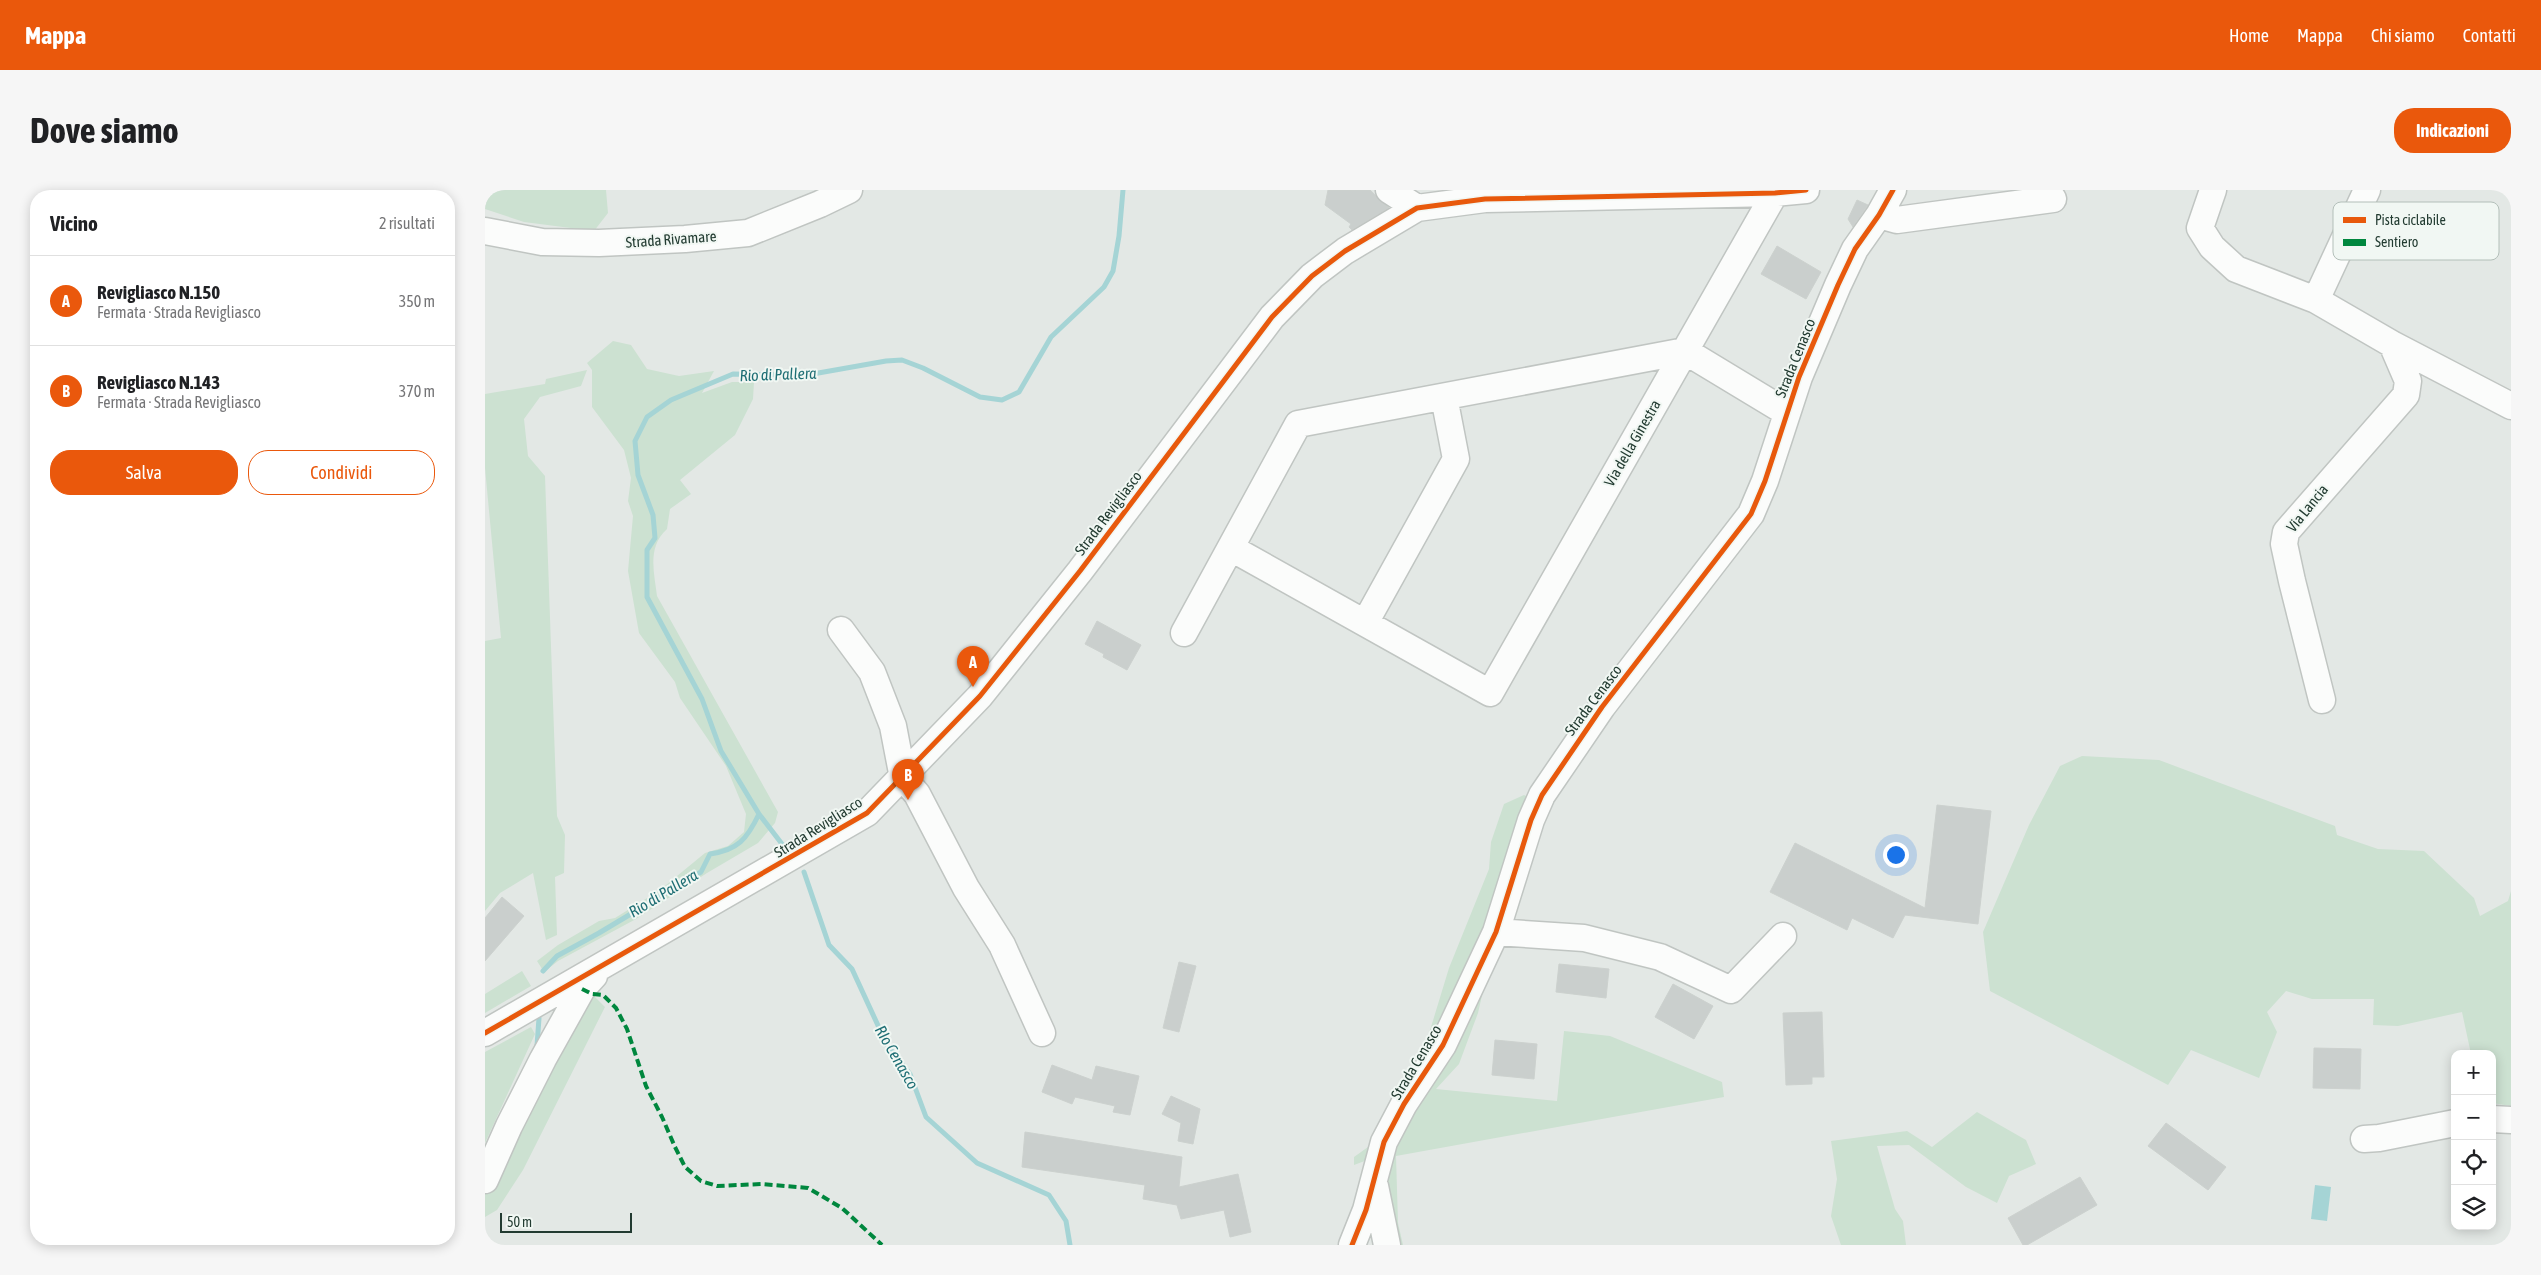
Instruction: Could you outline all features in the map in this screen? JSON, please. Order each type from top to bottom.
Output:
[{"type":"street","name":"Strada Rivamare","points":[[485,231],[542,242],[599,244],[749,233],[849,190]]},
{"type":"street","points":[[1389,190],[1417,208]]},
{"type":"street","name":"Strada Revigliasco","points":[[485,1033],[602,968],[867,813],[903,778],[980,696],[1074,578],[1272,317],[1312,276],[1345,251],[1417,208],[1485,199],[1775,193],[1806,190]]},
{"type":"street","name":"Strada Cenasco","points":[[1352,1245],[1375,1181],[1383,1142],[1404,1104],[1443,1045],[1497,932],[1531,820],[1542,795],[1602,707],[1751,514],[1765,481],[1786,412],[1855,249],[1879,215],[1893,190]]},
{"type":"street","points":[[2213,190],[2200,228],[2212,247],[2236,269],[2316,300],[2392,344],[2511,406]]},
{"type":"street","points":[[2361,202],[2367,190]]},
{"type":"street","name":"Via della Ginestra","points":[[1365,623],[1490,693],[1775,193]]},
{"type":"street","points":[[1879,215],[1897,220],[2050,195]]},
{"type":"street","points":[[2316,300],[2335,260]]},
{"type":"street","name":"Via Lancia","points":[[2322,700],[2284,544],[2286,532],[2406,395],[2408,381],[2392,344]]},
{"type":"street","points":[[1183,633],[1298,424],[1685,351],[1786,412]]},
{"type":"street","points":[[1231,548],[1365,623],[1456,459],[1444,397]]},
{"type":"street","points":[[841,630],[871,672],[893,726],[903,778],[917,794],[966,888],[1002,945],[1042,1033]]},
{"type":"street","points":[[1497,932],[1584,938],[1659,957],[1731,990],[1783,936]]},
{"type":"street","points":[[485,1180],[509,1126],[582,989],[602,968]]},
{"type":"street","points":[[2496,1119],[2511,1120]]},
{"type":"street","points":[[2364,1139],[2379,1138],[2451,1124]]},
{"type":"street","points":[[1375,1181],[1387,1245]]},
{"type":"green space","points":[[485,190],[606,190],[608,213],[594,231],[524,222],[485,209]]},
{"type":"green space","points":[[613,341],[631,345],[647,369],[679,376],[714,371],[702,393],[732,382],[754,382],[753,399],[735,435],[680,480],[691,494],[670,509],[667,529],[657,544],[653,560],[657,596],[778,812],[775,823],[758,843],[707,873],[636,919],[558,961],[544,972],[537,961],[558,945],[599,921],[615,918],[660,890],[705,853],[728,846],[744,832],[746,814],[726,766],[680,698],[675,682],[639,633],[628,571],[633,516],[628,501],[631,478],[624,450],[592,407],[592,370],[587,363]]},
{"type":"green space","points":[[587,370],[581,386],[540,397],[524,419],[528,456],[545,476],[557,816],[565,835],[564,873],[555,877],[557,935],[546,940],[533,873],[500,893],[485,911],[485,641],[501,638],[485,468],[485,394],[545,384],[546,379]]},
{"type":"green space","points":[[2082,756],[2159,760],[2335,826],[2337,835],[2378,849],[2424,851],[2474,898],[2480,916],[2508,901],[2511,891],[2511,1106],[2496,1104],[2496,1050],[2470,1050],[2462,1012],[2398,1026],[2373,1025],[2374,999],[2312,999],[2286,991],[2267,1012],[2277,1032],[2259,1078],[2191,1050],[2168,1085],[1990,991],[1983,932],[2029,825],[2060,766]]},
{"type":"green space","points":[[1524,795],[1532,799],[1489,932],[1370,1159],[1354,1165],[1354,1157],[1368,1147],[1383,1115],[1424,1050],[1449,968],[1489,869],[1491,842],[1504,804]]},
{"type":"green space","points":[[1502,944],[1483,991],[1478,1013],[1459,1064],[1436,1089],[1557,1101],[1564,1031],[1610,1036],[1722,1082],[1724,1097],[1396,1156],[1398,1223],[1403,1245],[1393,1245],[1385,1176],[1406,1112]]},
{"type":"green space","points":[[522,971],[531,986],[485,1013],[485,994]]},
{"type":"green space","points":[[592,994],[605,1007],[523,1170],[497,1210],[485,1217],[485,1192]]},
{"type":"green space","points":[[531,1027],[535,1034],[485,1143],[485,1052]]},
{"type":"green space","points":[[1977,1112],[2026,1140],[2036,1164],[2009,1176],[1997,1203],[1966,1187],[1909,1145],[1877,1146],[1895,1209],[1903,1221],[1906,1245],[1841,1245],[1831,1216],[1837,1179],[1831,1141],[1907,1131],[1932,1147]]},
{"type":"water","points":[[2315,1185],[2331,1187],[2327,1221],[2311,1219]]},
{"type":"building","points":[[1328,190],[1370,190],[1389,208],[1352,230],[1349,227],[1351,224],[1325,205]]},
{"type":"building","points":[[1857,200],[1868,205],[1853,227],[1848,219]]},
{"type":"building","points":[[1777,246],[1821,272],[1806,299],[1761,274]]},
{"type":"building","points":[[1097,621],[1141,645],[1127,670],[1103,657],[1104,654],[1085,644]]},
{"type":"building","points":[[1937,805],[1991,811],[1978,924],[1905,915],[1893,938],[1852,918],[1847,930],[1770,892],[1795,843],[1925,908]]},
{"type":"building","points":[[502,897],[524,916],[485,961],[485,918]]},
{"type":"building","points":[[1179,962],[1196,966],[1179,1032],[1163,1028]]},
{"type":"building","points":[[1559,964],[1609,969],[1606,998],[1556,992]]},
{"type":"building","points":[[1673,984],[1713,1006],[1694,1039],[1655,1017]]},
{"type":"building","points":[[1822,1012],[1824,1077],[1812,1077],[1812,1084],[1786,1085],[1783,1013]]},
{"type":"building","points":[[1495,1040],[1537,1044],[1534,1079],[1492,1075]]},
{"type":"building","points":[[2314,1048],[2361,1049],[2360,1089],[2313,1088]]},
{"type":"building","points":[[1052,1065],[1092,1080],[1096,1066],[1139,1076],[1130,1115],[1113,1112],[1115,1106],[1075,1097],[1072,1104],[1042,1092]]},
{"type":"building","points":[[1171,1096],[1200,1109],[1193,1144],[1178,1141],[1181,1123],[1162,1114]]},
{"type":"building","points":[[2166,1123],[2226,1167],[2208,1190],[2148,1146]]},
{"type":"building","points":[[1025,1132],[1182,1157],[1179,1187],[1238,1174],[1251,1232],[1230,1237],[1224,1210],[1181,1219],[1177,1205],[1143,1199],[1145,1185],[1022,1167]]},
{"type":"building","points":[[2080,1177],[2097,1205],[2027,1245],[2023,1245],[2008,1218]]},
{"type":"waterway","name":"Rio di Pallera","points":[[543,971],[557,956],[701,872],[710,854],[728,850],[741,842],[746,837],[759,814],[721,751],[702,699],[647,597],[647,550],[655,538],[653,515],[638,475],[635,441],[647,417],[671,400],[733,374],[807,375],[886,361],[902,360],[923,368],[980,397],[1002,400],[1019,392],[1051,337],[1104,287],[1113,271],[1119,236],[1123,190]]},
{"type":"waterway","name":"RIo Cenasco","points":[[759,814],[782,844]]},
{"type":"waterway","name":"RIo Cenasco","points":[[804,872],[829,945],[852,969],[887,1045],[910,1074],[926,1117],[977,1163],[1049,1195],[1066,1221],[1070,1245]]},
{"type":"waterway","name":"Rio di Pallera","points":[[537,1046],[539,1018]]},
{"type":"marked path","points":[[582,989],[592,994],[603,995],[616,1008],[627,1029],[646,1086],[675,1147],[685,1167],[701,1181],[717,1186],[761,1184],[808,1188],[842,1208],[882,1245]]},
{"type":"cycle path","points":[[485,1033],[867,813],[980,696],[1080,571],[1272,317],[1312,276],[1345,251],[1417,208],[1485,199],[1775,193],[1806,190]]},
{"type":"cycle path","points":[[1352,1245],[1366,1210],[1384,1142],[1404,1104],[1443,1045],[1496,932],[1531,820],[1542,795],[1602,707],[1751,514],[1765,481],[1799,377],[1838,285],[1855,249],[1879,215],[1893,190]]},
{"type":"place","name":"Revigliasco N.150","points":[[973,687]]},
{"type":"place","name":"Revigliasco N.143","points":[[908,800]]}]
